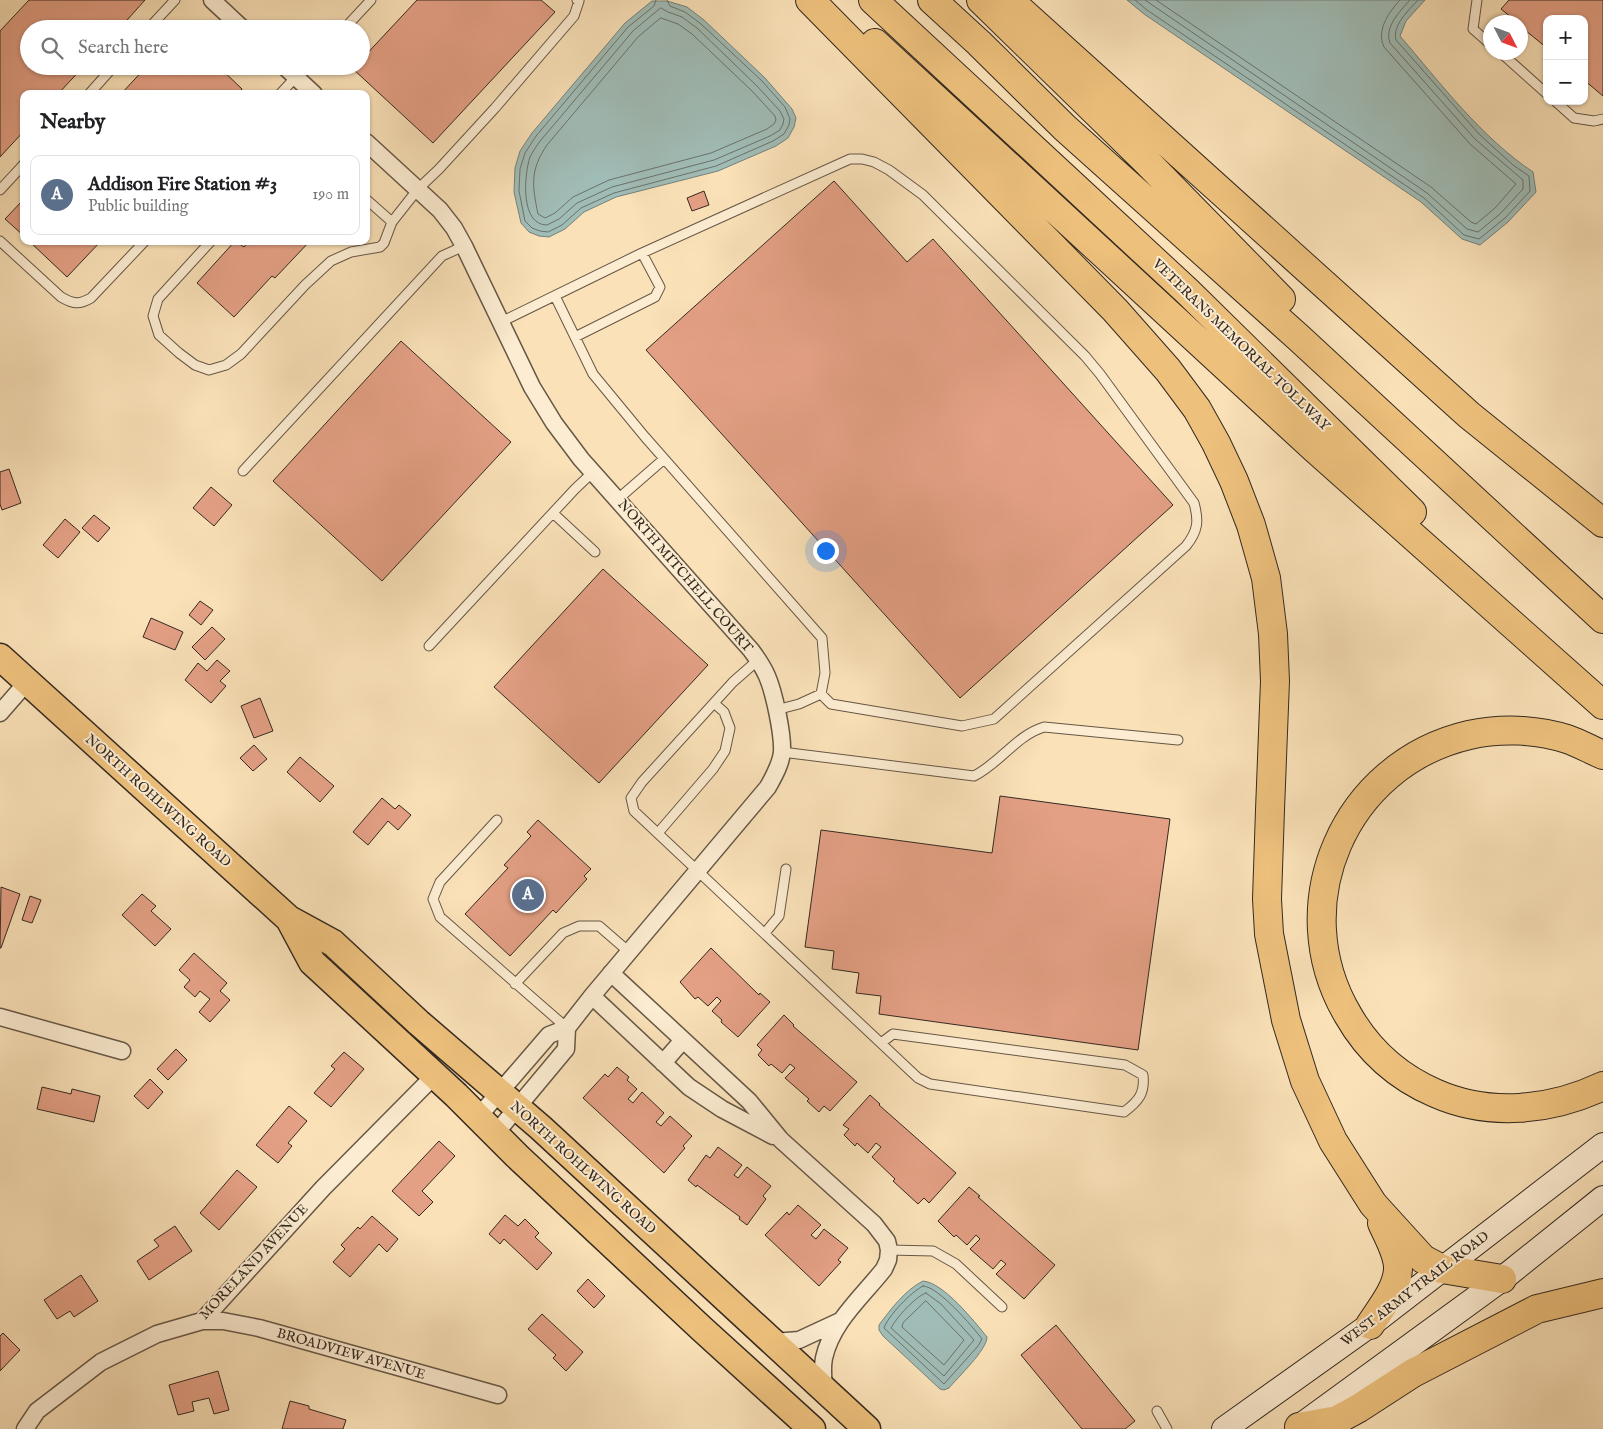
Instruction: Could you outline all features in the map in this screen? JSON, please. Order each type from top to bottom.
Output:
[{"type":"highway","points":[[810,0],[1115,310],[1168,370],[1197,409],[1234,481],[1251,525],[1266,578],[1273,634],[1275,681],[1267,899],[1269,934],[1286,1020],[1305,1081],[1333,1140],[1373,1204],[1396,1256],[1398,1270],[1393,1289],[1370,1325]]},
{"type":"highway","points":[[828,0],[1315,449],[1603,705]]},
{"type":"highway","name":"VETERANS MEMORIAL TOLLWAY","points":[[873,0],[1187,292],[1603,698]]},
{"type":"highway","points":[[932,0],[979,43],[1065,128],[1299,338],[1603,618]]},
{"type":"highway","points":[[981,0],[1145,160],[1495,518]]},
{"type":"highway","points":[[1009,0],[1469,415],[1603,523]]},
{"type":"highway","points":[[1603,755],[1568,739],[1530,732],[1510,731],[1470,735],[1430,748],[1385,778],[1358,806],[1346,826],[1329,866],[1321,909],[1325,959],[1338,999],[1353,1025],[1370,1047],[1406,1078],[1444,1097],[1467,1105],[1511,1109],[1540,1106],[1562,1101],[1603,1086]]},
{"type":"highway","points":[[1373,1204],[1423,1259],[1442,1269],[1502,1280]]},
{"type":"highway","points":[[1297,1428],[1337,1420],[1413,1373],[1537,1309],[1603,1293]]},
{"type":"main road","name":"NORTH ROHLWING ROAD","points":[[0,657],[289,919],[333,943],[774,1342],[867,1429]]},
{"type":"main road","name":"NORTH ROHLWING ROAD","points":[[289,919],[312,962],[487,1125],[517,1156],[812,1429]]},
{"type":"main road","name":"WEST ARMY TRAIL ROAD","points":[[1224,1429],[1370,1325],[1603,1145]]},
{"type":"main road","points":[[1297,1428],[1502,1280],[1603,1198]]},
{"type":"street","points":[[221,3],[235,20]]},
{"type":"street","points":[[299,75],[311,90]]},
{"type":"street","name":"NORTH MITCHELL COURT","points":[[372,147],[440,210],[454,228],[532,387],[554,423],[593,472],[758,660],[768,677],[781,733],[782,752],[777,770],[768,787],[567,1028],[549,1035],[508,1100],[487,1125]]},
{"type":"street","points":[[0,713],[27,682]]},
{"type":"street","points":[[611,973],[749,1101],[781,1140],[874,1224],[887,1241],[889,1250],[888,1260],[884,1269],[840,1321],[830,1340],[824,1358],[824,1388]]},
{"type":"street","points":[[592,996],[663,1063],[696,1091],[722,1109],[781,1140]]},
{"type":"street","points":[[0,1017],[122,1051]]},
{"type":"street","name":"NORTH MITCHELL COURT","points":[[487,1125],[508,1100],[566,1049],[567,1028]]},
{"type":"street","points":[[663,1063],[683,1040]]},
{"type":"street","name":"MORELAND AVENUE","points":[[25,1429],[37,1411],[101,1362],[156,1334],[202,1321],[323,1188],[434,1076]]},
{"type":"street","name":"BROADVIEW AVENUE","points":[[202,1321],[223,1321],[259,1328],[498,1395]]},
{"type":"street","points":[[774,1342],[799,1340],[840,1321]]},
{"type":"lane","points":[[156,20],[175,0]]},
{"type":"lane","points":[[352,20],[371,0]]},
{"type":"lane","points":[[207,245],[158,298],[154,316],[159,335],[195,365],[209,370],[226,365],[241,354],[331,261],[351,252],[380,247],[384,243],[392,222],[418,189],[495,108],[574,16],[579,1],[577,0]]},
{"type":"lane","points":[[1477,0],[1473,29],[1483,38]]},
{"type":"lane","points":[[1509,60],[1543,90]]},
{"type":"lane","points":[[93,90],[106,75]]},
{"type":"lane","points":[[282,90],[292,75]]},
{"type":"lane","points":[[1559,105],[1574,118],[1594,121],[1603,119]]},
{"type":"lane","points":[[501,322],[642,253],[850,159],[862,159],[874,162],[889,170],[923,195],[1085,356],[1194,503],[1198,518],[1194,536],[1186,546],[994,719],[962,726],[831,704],[821,694]]},
{"type":"lane","points":[[0,190],[20,168]]},
{"type":"lane","points":[[370,203],[392,222]]},
{"type":"lane","points":[[0,241],[61,297],[72,304],[82,304],[92,298],[141,245]]},
{"type":"lane","points":[[243,471],[442,256],[464,246]]},
{"type":"lane","points":[[575,337],[655,297],[660,287],[642,253]]},
{"type":"lane","points":[[555,296],[593,374],[664,459],[822,638],[825,673],[821,694]]},
{"type":"lane","points":[[618,499],[664,459]]},
{"type":"lane","points":[[428,646],[593,472]]},
{"type":"lane","points":[[553,513],[595,552]]},
{"type":"lane","points":[[758,660],[733,682],[642,782],[632,798],[634,810],[918,1078],[930,1084],[1124,1112],[1136,1103],[1144,1087],[1143,1075],[1125,1065],[892,1034],[882,1043]]},
{"type":"lane","points":[[776,710],[799,704],[821,694]]},
{"type":"lane","points":[[658,833],[713,769],[725,752],[730,728],[724,712],[714,703]]},
{"type":"lane","points":[[782,752],[974,776],[988,769],[1031,731],[1044,727],[1178,740]]},
{"type":"lane","points":[[497,820],[440,882],[433,899],[440,918],[567,1028]]},
{"type":"lane","points":[[765,933],[779,916],[786,870]]},
{"type":"lane","points":[[515,984],[563,933],[579,926],[599,926],[629,952]]},
{"type":"lane","points":[[889,1250],[933,1251],[956,1264],[1002,1307]]},
{"type":"lane","points":[[1157,1411],[1167,1429]]},
{"type":"water","points":[[1127,0],[1425,0],[1406,21],[1400,36],[1462,109],[1496,143],[1533,172],[1536,192],[1508,222],[1480,245],[1462,239],[1421,202],[1144,14]]},
{"type":"water","points":[[652,1],[667,1],[687,7],[704,20],[765,78],[792,109],[796,118],[794,127],[788,138],[776,146],[718,171],[616,197],[584,212],[565,229],[549,237],[529,232],[521,223],[514,192],[515,168],[520,151],[532,133],[625,23]]},
{"type":"water","points":[[923,1281],[931,1283],[949,1295],[987,1337],[977,1356],[949,1388],[944,1390],[940,1389],[883,1336],[879,1330],[879,1325],[899,1300],[910,1289]]},
{"type":"building","points":[[29,0],[145,0],[127,20],[20,20],[20,75],[76,75],[62,90],[20,90],[20,135],[0,157],[0,31]]},
{"type":"building","points":[[417,0],[541,0],[555,12],[433,143],[359,75],[370,75],[370,50]]},
{"type":"building","points":[[1509,0],[1603,0],[1603,96],[1588,83],[1588,15],[1543,15],[1543,45],[1528,33],[1528,15],[1508,15],[1501,9]]},
{"type":"building","points":[[139,75],[227,75],[242,89],[241,90],[125,90]]},
{"type":"building","points":[[834,181],[907,262],[933,239],[1173,505],[960,698],[646,350]]},
{"type":"building","points":[[704,191],[709,205],[692,211],[687,198]]},
{"type":"building","points":[[20,203],[20,232],[5,219]]},
{"type":"building","points":[[33,245],[97,245],[67,277]]},
{"type":"building","points":[[231,245],[241,245],[244,247],[246,245],[306,245],[275,278],[272,276],[234,317],[197,283]]},
{"type":"building","points":[[401,341],[511,442],[382,581],[273,481]]},
{"type":"building","points":[[9,469],[21,503],[2,510],[0,504],[0,472]]},
{"type":"building","points":[[211,487],[232,505],[214,526],[193,508]]},
{"type":"building","points":[[94,515],[110,528],[98,542],[82,528]]},
{"type":"building","points":[[65,519],[80,532],[58,558],[43,545]]},
{"type":"building","points":[[603,569],[708,665],[599,783],[494,687]]},
{"type":"building","points":[[200,601],[213,610],[201,625],[189,615]]},
{"type":"building","points":[[151,618],[183,632],[175,650],[143,637]]},
{"type":"building","points":[[212,627],[225,639],[205,660],[192,647]]},
{"type":"building","points":[[217,660],[230,671],[220,681],[226,686],[211,703],[185,680],[198,663],[207,671]]},
{"type":"building","points":[[260,698],[273,731],[254,738],[241,706]]},
{"type":"building","points":[[254,745],[267,759],[253,771],[240,758]]},
{"type":"building","points":[[300,757],[334,786],[320,802],[287,772]]},
{"type":"building","points":[[1000,796],[1170,819],[1138,1050],[879,1014],[881,996],[856,993],[859,973],[832,969],[834,951],[805,947],[821,830],[992,853]]},
{"type":"building","points":[[382,798],[395,809],[399,805],[411,815],[398,830],[388,821],[368,845],[353,832]]},
{"type":"building","points":[[538,820],[591,869],[584,876],[587,879],[556,913],[553,910],[510,956],[465,914],[508,868],[504,865],[531,836],[527,832]]},
{"type":"building","points":[[1,887],[20,894],[0,948]]},
{"type":"building","points":[[142,894],[156,906],[151,911],[171,929],[155,946],[122,915]]},
{"type":"building","points":[[30,896],[41,900],[32,923],[22,920]]},
{"type":"building","points":[[711,948],[759,995],[760,993],[770,1002],[738,1037],[712,1011],[721,1001],[717,997],[708,1006],[698,997],[695,999],[680,982]]},
{"type":"building","points":[[194,953],[227,983],[220,991],[230,1000],[210,1022],[199,1012],[210,999],[200,991],[195,997],[184,987],[190,980],[179,970]]},
{"type":"building","points":[[784,1015],[793,1026],[857,1082],[830,1111],[824,1106],[819,1112],[807,1101],[809,1099],[785,1078],[795,1068],[790,1064],[782,1073],[771,1064],[769,1066],[758,1055],[762,1050],[757,1045]]},
{"type":"building","points":[[176,1049],[187,1060],[168,1080],[157,1069]]},
{"type":"building","points":[[344,1052],[364,1069],[331,1107],[314,1093],[335,1069],[331,1066]]},
{"type":"building","points":[[617,1067],[629,1077],[627,1080],[637,1089],[628,1099],[633,1103],[642,1092],[664,1113],[656,1122],[661,1126],[670,1116],[692,1136],[683,1146],[685,1148],[664,1173],[583,1098],[605,1074],[608,1077]]},
{"type":"building","points":[[150,1079],[163,1092],[148,1109],[134,1096]]},
{"type":"building","points":[[42,1087],[71,1094],[72,1089],[100,1096],[94,1122],[37,1109]]},
{"type":"building","points":[[870,1095],[956,1173],[929,1203],[924,1198],[918,1204],[893,1181],[895,1179],[872,1157],[881,1147],[876,1143],[868,1153],[857,1143],[855,1146],[844,1135],[849,1129],[843,1125]]},
{"type":"building","points":[[289,1106],[307,1121],[288,1143],[292,1146],[278,1163],[256,1145]]},
{"type":"building","points":[[439,1141],[455,1156],[422,1191],[433,1202],[419,1216],[392,1191]]},
{"type":"building","points":[[718,1147],[742,1165],[734,1175],[738,1178],[747,1167],[771,1186],[763,1196],[766,1199],[747,1225],[739,1219],[740,1217],[688,1180],[706,1155],[710,1158]]},
{"type":"building","points":[[237,1170],[257,1187],[219,1230],[200,1213]]},
{"type":"building","points":[[969,1187],[1055,1265],[1024,1299],[996,1274],[1006,1264],[1001,1260],[993,1269],[970,1249],[980,1239],[976,1235],[967,1245],[956,1235],[954,1237],[938,1221]]},
{"type":"building","points":[[798,1205],[821,1225],[811,1235],[816,1239],[824,1229],[848,1248],[838,1260],[841,1262],[819,1286],[765,1235],[787,1212],[789,1215]]},
{"type":"building","points":[[505,1215],[518,1226],[525,1219],[539,1233],[535,1237],[552,1253],[537,1270],[504,1239],[500,1244],[489,1234]]},
{"type":"building","points":[[372,1216],[398,1239],[387,1252],[379,1244],[350,1277],[333,1262],[345,1249],[341,1245],[358,1227],[360,1229]]},
{"type":"building","points":[[175,1226],[192,1251],[149,1280],[137,1261],[159,1246],[154,1240]]},
{"type":"building","points":[[81,1275],[98,1301],[74,1317],[70,1311],[57,1319],[44,1300]]},
{"type":"building","points":[[588,1279],[605,1296],[594,1308],[577,1291]]},
{"type":"building","points":[[542,1314],[583,1352],[566,1371],[553,1358],[556,1355],[528,1329]]},
{"type":"building","points":[[1056,1325],[1135,1421],[1125,1429],[1082,1429],[1021,1355]]},
{"type":"building","points":[[3,1333],[20,1350],[0,1371],[0,1336]]},
{"type":"building","points":[[218,1371],[229,1410],[214,1414],[209,1398],[192,1402],[194,1411],[178,1415],[169,1385]]},
{"type":"building","points":[[290,1401],[346,1420],[343,1429],[282,1429]]},
{"type":"place","name":"Addison Fire Station #3","points":[[528,895]]}]
